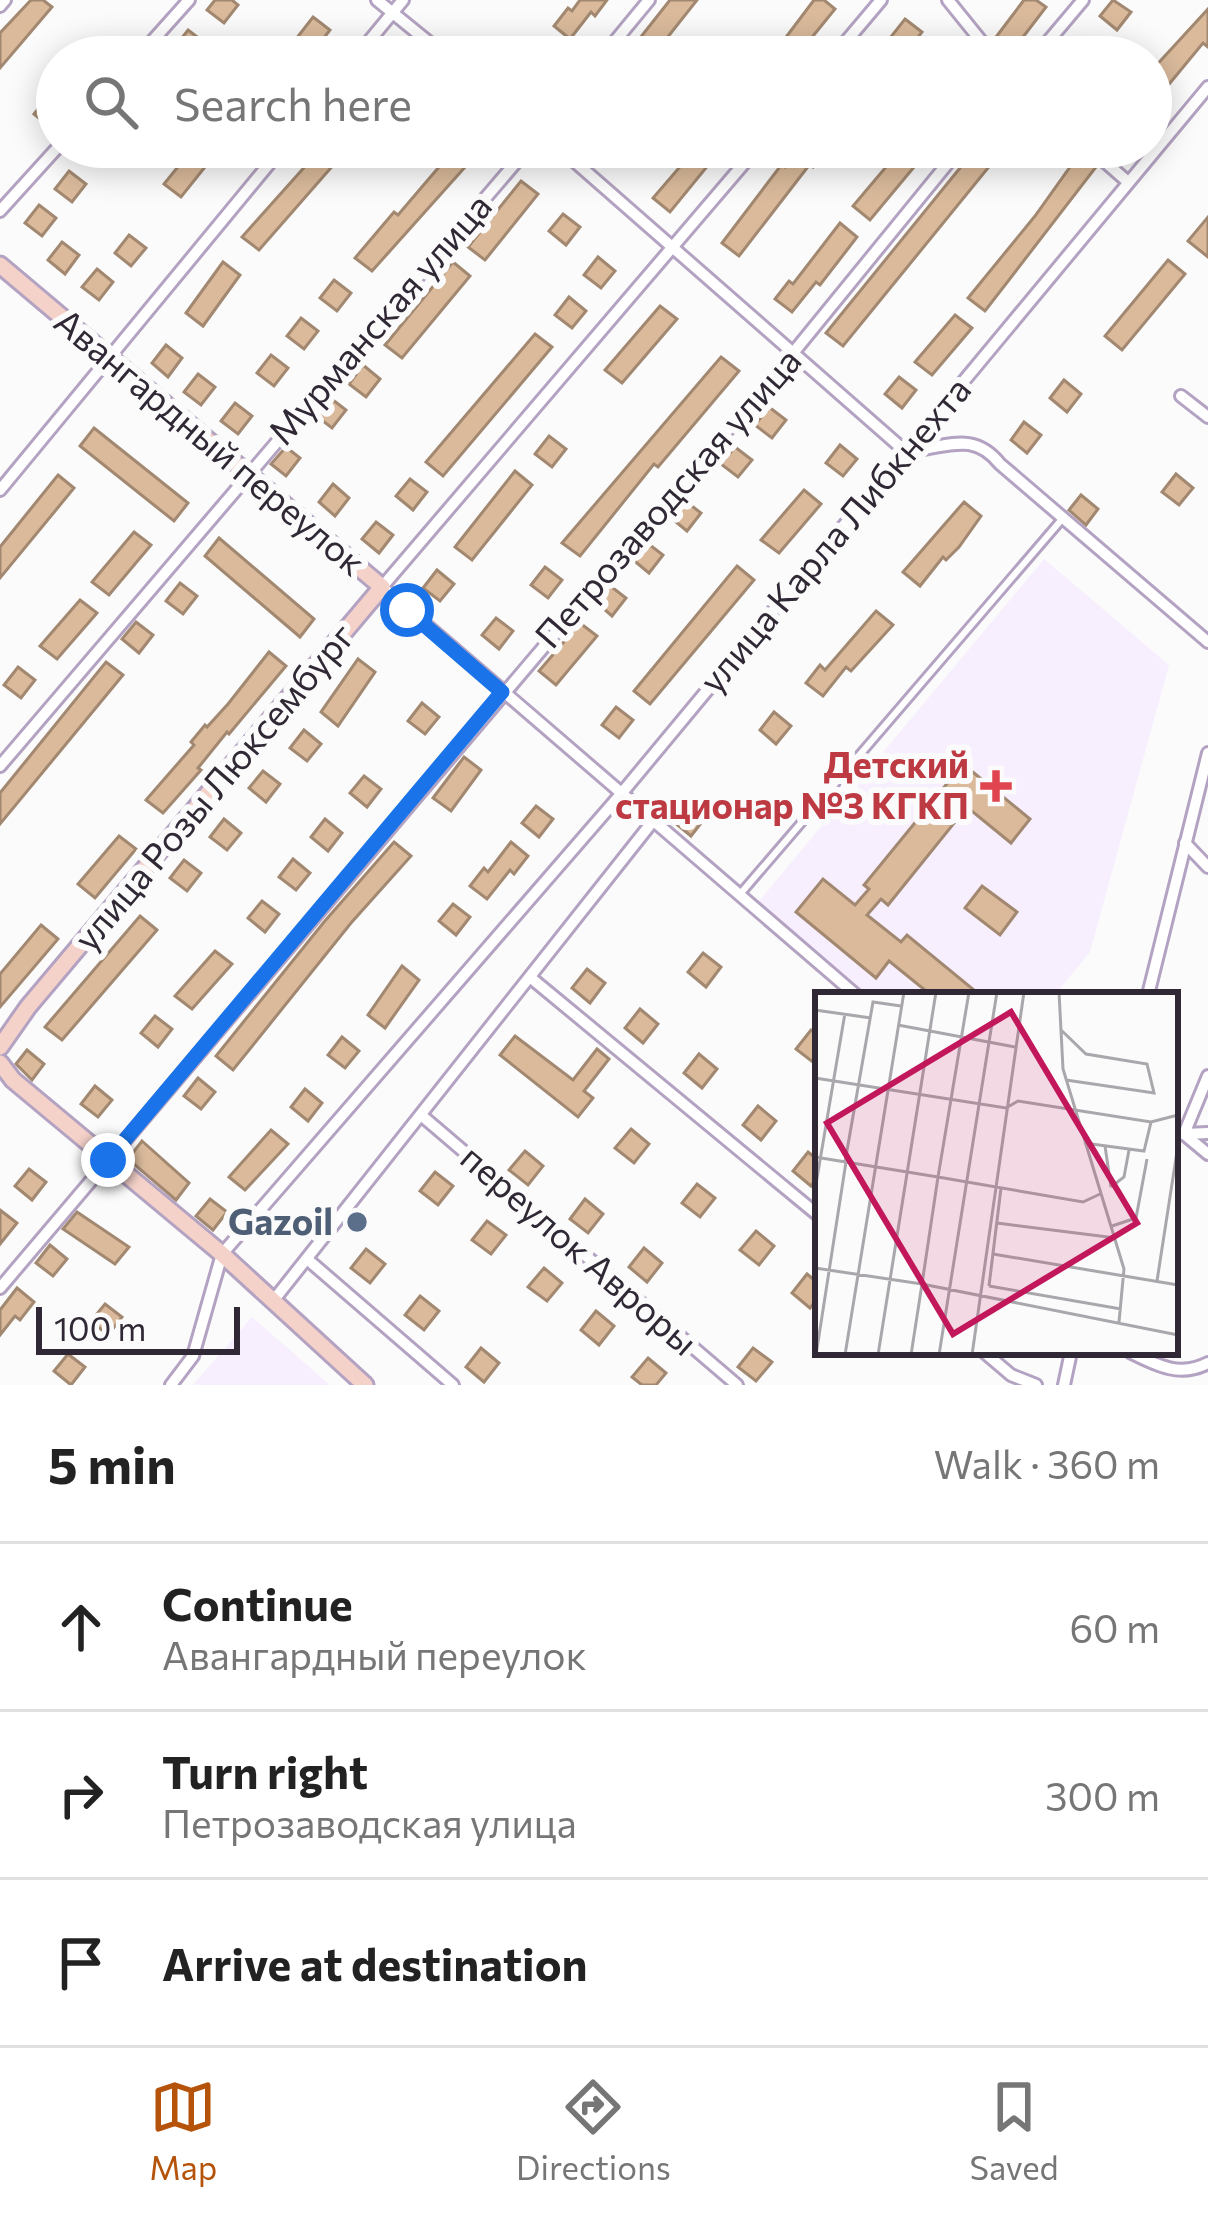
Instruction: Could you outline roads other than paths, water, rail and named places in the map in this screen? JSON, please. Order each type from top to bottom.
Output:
[{"type":"main road","name":"Авангардный переулок","points":[[0,265],[382,587]]},
{"type":"main road","name":"улица Розы Люксембург","points":[[0,1047],[28,1007],[382,587]]},
{"type":"main road","points":[[0,1063],[365,1385]]},
{"type":"street","points":[[157,36],[189,0]]},
{"type":"street","points":[[377,0],[421,36]]},
{"type":"street","points":[[373,36],[403,0]]},
{"type":"street","points":[[619,36],[649,0]]},
{"type":"street","points":[[851,36],[881,0]]},
{"type":"street","points":[[948,0],[977,36]]},
{"type":"street","points":[[1053,36],[1083,0]]},
{"type":"street","name":"улица Карла Либкнехта","points":[[1172,130],[1208,87]]},
{"type":"street","points":[[0,211],[39,168]]},
{"type":"street","points":[[0,490],[267,168]]},
{"type":"street","name":"Мурманская улица","points":[[0,766],[511,168]]},
{"type":"street","points":[[582,168],[905,451],[963,442],[987,448],[1208,642]]},
{"type":"street","name":"улица Розы Люксембург","points":[[382,587],[741,168]]},
{"type":"street","name":"Петрозаводская улица","points":[[0,1288],[793,353],[944,168]]},
{"type":"street","points":[[1112,168],[1128,182]]},
{"type":"street","name":"улица Карла Либкнехта","points":[[171,1385],[193,1356],[222,1255],[621,794],[1140,168]]},
{"type":"street","points":[[1181,396],[1208,417]]},
{"type":"street","name":"Авангардный переулок","points":[[382,587],[852,992]]},
{"type":"street","points":[[1149,992],[1208,753]]},
{"type":"street","points":[[273,1301],[653,821]]},
{"type":"street","points":[[1185,843],[1208,867]]},
{"type":"street","points":[[531,978],[815,1213]]},
{"type":"street","points":[[1180,1133],[1208,1076]]},
{"type":"street","name":"переулок Авроры","points":[[421,1114],[737,1385]]},
{"type":"street","points":[[1180,1133],[1208,1133]]},
{"type":"street","points":[[1180,1133],[1208,1154]]},
{"type":"street","points":[[307,1259],[454,1385]]},
{"type":"street","points":[[988,1355],[1011,1375],[1036,1385]]},
{"type":"street","points":[[1064,1385],[1070,1355]]},
{"type":"street","points":[[1136,1355],[1163,1368],[1193,1371],[1208,1363]]},
{"type":"lane","points":[[739,895],[1063,518]]},
{"type":"place","name":"Детский стационар №3 КГКП","points":[[996,786]]},
{"type":"place","name":"Gazoil","points":[[357,1222]]}]
